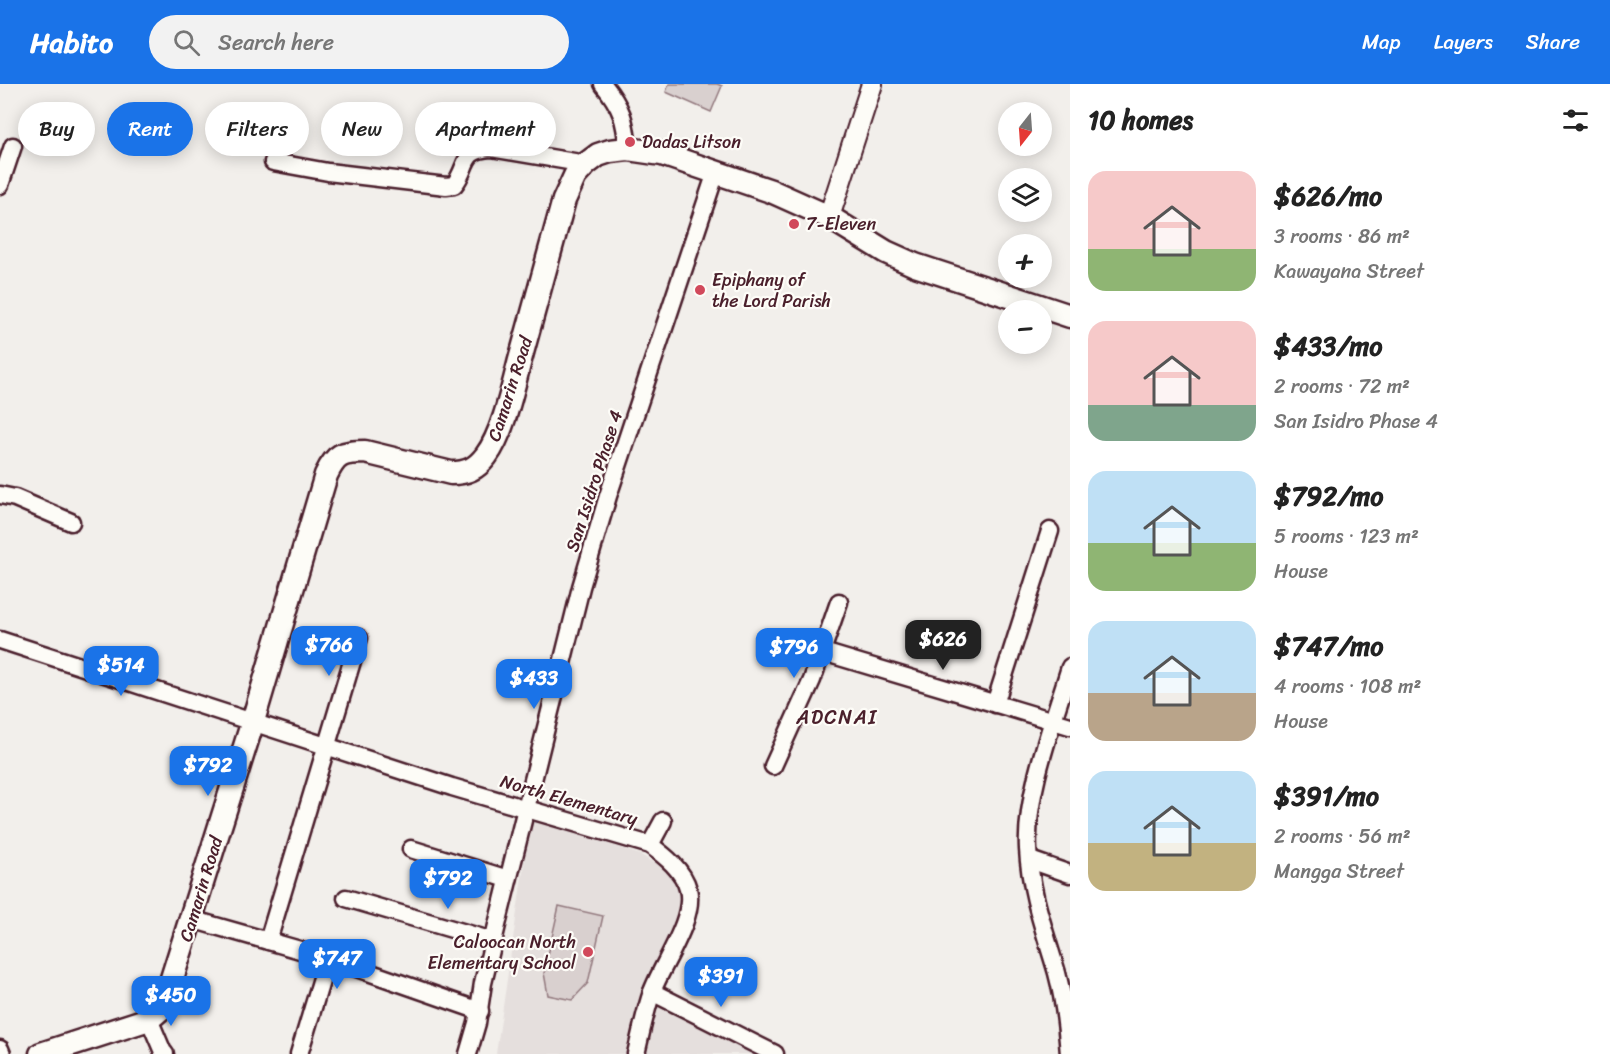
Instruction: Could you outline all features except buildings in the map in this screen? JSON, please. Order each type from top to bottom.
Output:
[{"type":"main road","name":"Camarin Road","points":[[149,1019],[162,1010],[167,1000],[326,475],[339,456],[351,452],[365,452],[451,473],[464,472],[479,464],[495,443],[564,200],[575,176],[586,164],[598,155],[610,151],[628,149],[662,154],[771,191],[829,217],[886,252],[915,265],[1070,316]]},
{"type":"main road","points":[[41,1054],[149,1019]]},
{"type":"street","points":[[603,84],[617,103],[623,116],[628,149]]},
{"type":"street","points":[[829,217],[872,84]]},
{"type":"street","points":[[0,185],[13,146]]},
{"type":"street","points":[[273,162],[328,172],[446,186],[454,185],[470,153],[480,148],[586,164]]},
{"type":"street","name":"San Isidro Phase 4","points":[[468,1054],[480,1011],[483,983],[508,879],[581,587],[605,507],[716,172]]},
{"type":"street","points":[[0,495],[15,498],[71,522]]},
{"type":"street","points":[[995,704],[1050,531]]},
{"type":"street","points":[[773,766],[823,652],[839,602]]},
{"type":"street","points":[[268,941],[359,638]]},
{"type":"street","name":"North Elementary","points":[[0,640],[452,787],[650,845],[677,868],[685,880],[690,900],[685,921],[652,992],[636,1054]]},
{"type":"street","points":[[823,652],[1070,726]]},
{"type":"street","points":[[1069,1054],[1061,992],[1039,918],[1028,831],[1033,796],[1070,667]]},
{"type":"street","points":[[650,845],[663,821]]},
{"type":"street","points":[[411,849],[508,879]]},
{"type":"street","points":[[1030,860],[1070,874]]},
{"type":"street","points":[[346,898],[493,941]]},
{"type":"street","points":[[191,919],[328,958],[480,1011]]},
{"type":"street","points":[[299,1054],[328,958]]},
{"type":"street","points":[[652,992],[764,1052]]},
{"type":"street","points":[[149,1019],[165,1054]]},
{"type":"street","points":[[0,1049],[2,1054]]},
{"type":"shaded area","points":[[669,84],[717,84],[722,86],[711,112],[666,92]]},
{"type":"shaded area","name":"Caloocan North Elementary School","points":[[531,817],[641,855],[672,874],[681,899],[633,1054],[496,1054]]},
{"type":"shaded area","points":[[559,906],[603,916],[588,983],[572,1000],[548,995],[544,973]]},
{"type":"shaded area","points":[[659,1004],[751,1050],[750,1054],[644,1054]]},
{"type":"place","name":"Dadas Litson","points":[[630,142]]},
{"type":"place","name":"7-Eleven","points":[[794,224]]},
{"type":"place","name":"Epiphany of the Lord Parish","points":[[700,290]]},
{"type":"place","name":"Caloocan North Elementary School","points":[[588,952]]},
{"type":"district","name":"ADCNAI","points":[[837,717]]}]
